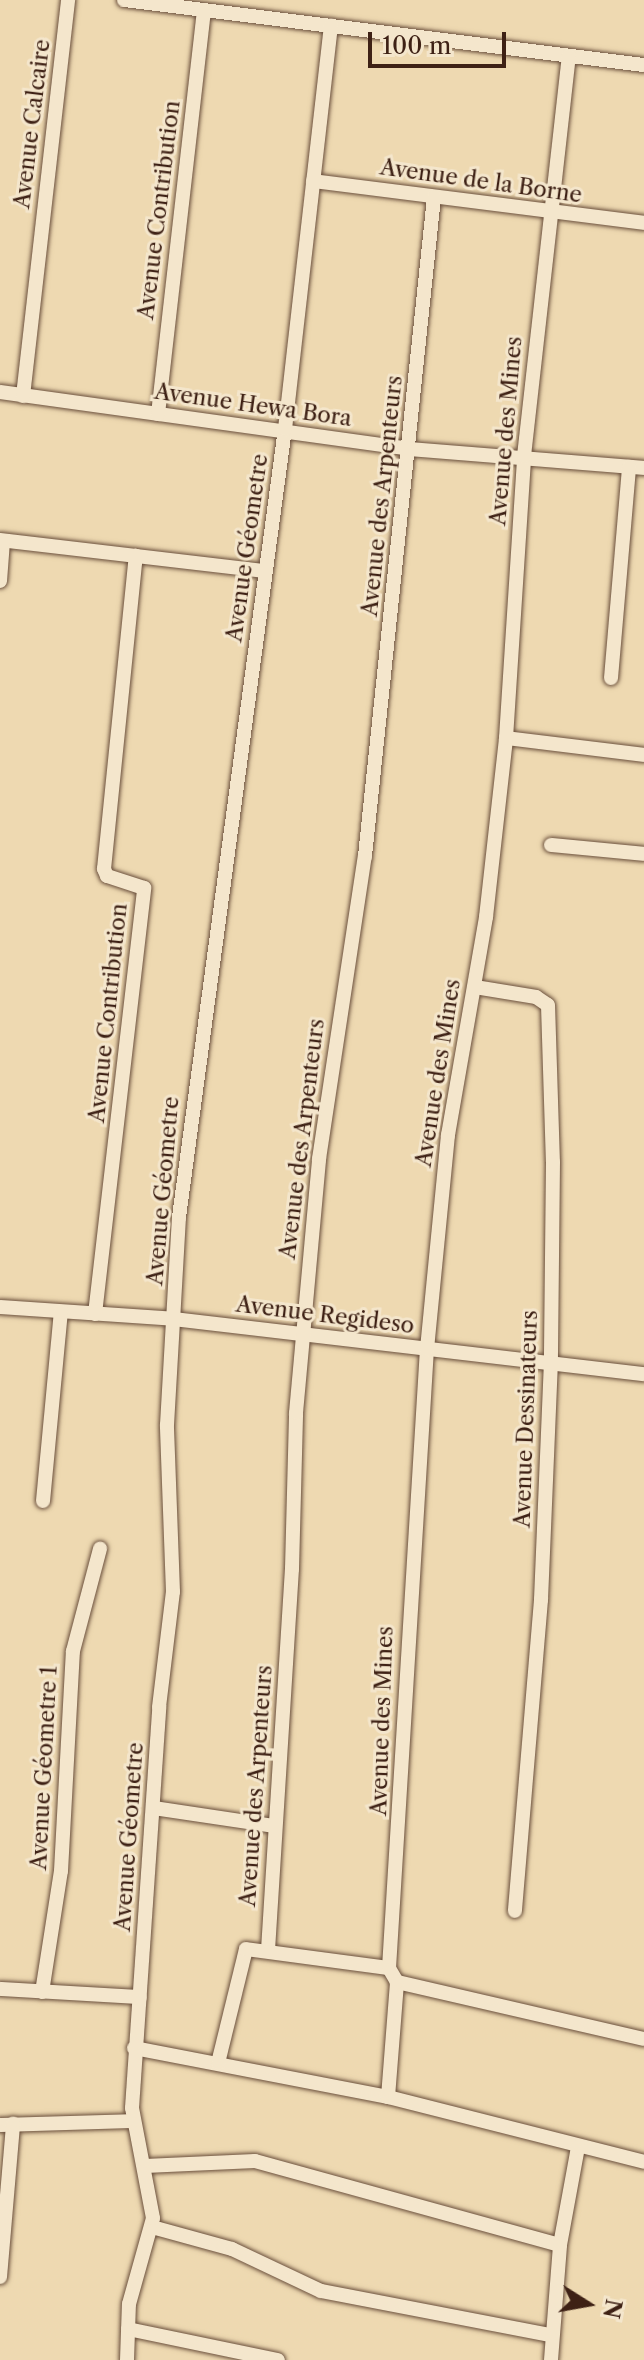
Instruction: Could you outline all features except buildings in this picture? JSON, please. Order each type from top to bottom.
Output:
[{"type":"street","name":"Avenue Calcaire","points":[[23,396],[68,0]]},
{"type":"street","points":[[124,0],[644,65]]},
{"type":"street","name":"Avenue Contribution","points":[[158,414],[204,11]]},
{"type":"street","name":"Avenue Géometre","points":[[127,2360],[129,2304],[152,2227],[145,2166],[132,2121],[134,2048],[174,1566],[167,1443],[186,1135],[212,989],[285,429],[331,26]]},
{"type":"street","name":"Avenue des Mines","points":[[389,1968],[427,1349],[448,1135],[475,987],[506,738],[524,456],[569,57]]},
{"type":"street","name":"Avenue de la Borne","points":[[313,181],[551,214],[644,223]]},
{"type":"street","name":"Avenue des Arpenteurs","points":[[268,1950],[303,1336],[323,1119],[365,856],[434,197]]},
{"type":"street","name":"Avenue Hewa Bora","points":[[0,392],[285,429],[410,449],[524,456],[637,468]]},
{"type":"street","points":[[611,678],[637,468]]},
{"type":"street","points":[[0,581],[2,540],[265,571]]},
{"type":"street","name":"Avenue Contribution","points":[[95,1314],[144,888],[107,876],[104,869],[136,556]]},
{"type":"street","points":[[506,738],[644,755]]},
{"type":"street","points":[[551,845],[644,854]]},
{"type":"street","name":"Avenue Dessinateurs","points":[[475,987],[536,997],[548,1005],[553,1162],[551,1361],[541,1600],[515,1911]]},
{"type":"street","name":"Avenue Regideso","points":[[0,1307],[174,1319],[644,1374]]},
{"type":"street","points":[[43,1501],[61,1312]]},
{"type":"street","name":"Avenue Géometre 1","points":[[42,1992],[61,1871],[73,1651],[100,1549]]},
{"type":"street","points":[[154,1808],[275,1826]]},
{"type":"street","points":[[218,2063],[241,1956],[246,1949],[389,1968],[397,1982],[388,2097]]},
{"type":"street","points":[[397,1982],[644,2039]]},
{"type":"street","points":[[0,1989],[140,1997]]},
{"type":"street","points":[[134,2048],[388,2097],[644,2162]]},
{"type":"street","points":[[0,2277],[6,2125],[132,2121]]},
{"type":"street","points":[[551,2360],[549,2335],[560,2245],[578,2147]]},
{"type":"street","points":[[145,2166],[255,2161],[560,2245]]},
{"type":"street","points":[[152,2227],[232,2249],[321,2291],[549,2335]]},
{"type":"street","points":[[128,2329],[278,2360]]}]
